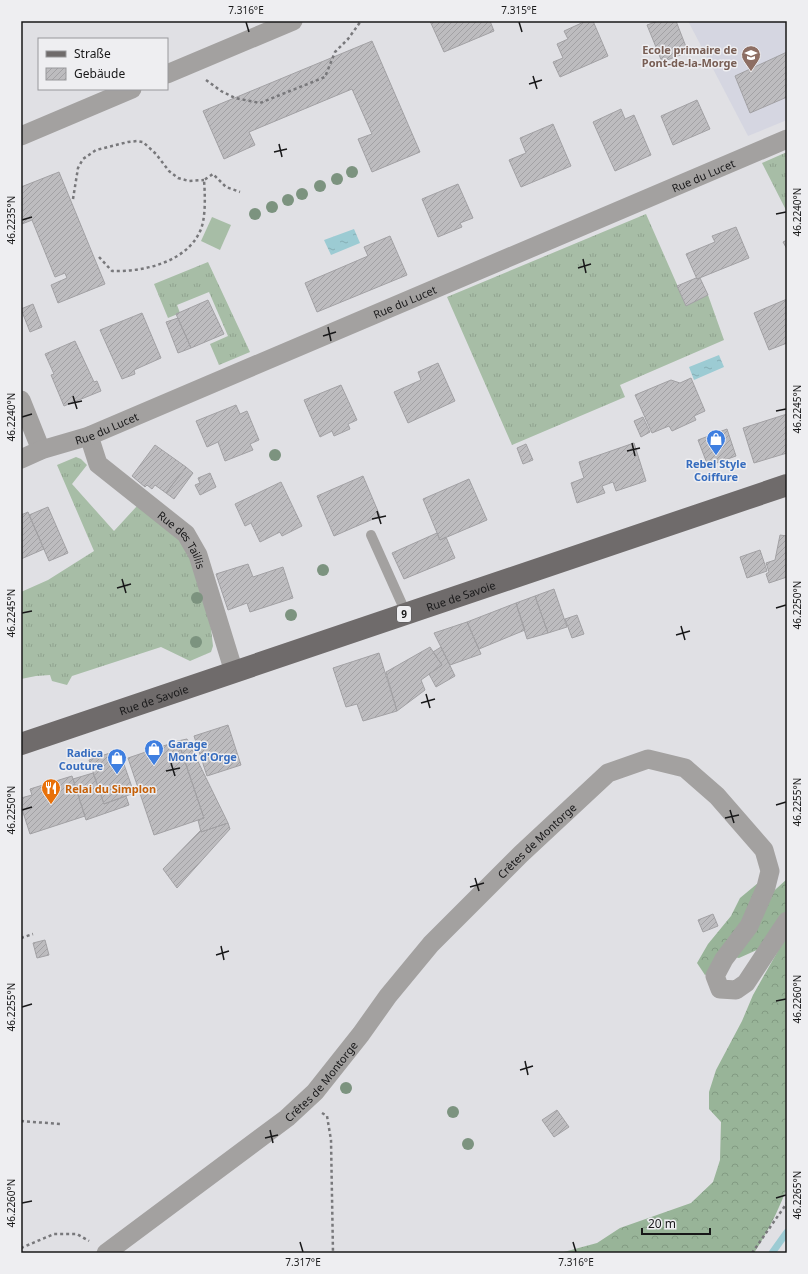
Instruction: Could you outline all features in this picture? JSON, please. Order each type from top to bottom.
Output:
[{"type":"main road","name":"Rue de Savoie","points":[[21,744],[787,485]]},
{"type":"street","points":[[168,74],[292,21]]},
{"type":"street","points":[[21,136],[130,90]]},
{"type":"street","name":"Rue du Lucet","points":[[21,459],[42,450],[89,436],[376,312],[583,226],[787,138]]},
{"type":"street","points":[[21,400],[42,450]]},
{"type":"street","name":"Rue des Taillis","points":[[89,436],[98,464],[186,534],[198,556],[234,672]]},
{"type":"street","name":"Crêtes de Montorge","points":[[106,1253],[287,1118],[315,1092],[361,1034],[388,996],[431,944],[521,854],[608,773],[648,759],[685,768],[717,796],[764,850],[770,871],[766,887],[749,926],[724,958],[715,976],[720,990],[736,990],[746,983],[787,921]]},
{"type":"lane","points":[[371,535],[406,613]]},
{"type":"path","points":[[187,66],[221,91],[235,98],[260,103],[325,77],[335,52],[348,39],[361,21]]},
{"type":"path","points":[[74,199],[78,168],[82,159],[96,150],[137,141],[143,142],[156,154],[169,171],[178,178],[204,180],[213,174],[226,187],[240,192]]},
{"type":"path","points":[[99,257],[112,270],[126,271],[147,267],[179,256],[193,243],[202,228],[205,201],[204,180]]},
{"type":"path","points":[[21,938],[33,934]]},
{"type":"path","points":[[320,1111],[327,1116],[331,1140],[333,1253]]},
{"type":"path","points":[[21,1121],[60,1124]]},
{"type":"path","points":[[752,1253],[787,1203]]},
{"type":"path","points":[[21,1248],[54,1234],[77,1234],[106,1253]]},
{"type":"shaded area","name":"Ecole primaire de Pont-de-la-Morge","points":[[688,21],[787,21],[787,120],[748,136]]},
{"type":"green space","points":[[787,152],[787,212],[762,163]]},
{"type":"green space","points":[[646,214],[686,305],[708,295],[724,340],[620,385],[625,397],[512,445],[447,297]]},
{"type":"green space","points":[[212,217],[231,225],[220,250],[201,241]]},
{"type":"green space","points":[[208,262],[250,352],[219,365],[210,344],[228,336],[209,292],[177,305],[180,313],[168,318],[154,284]]},
{"type":"green space","points":[[76,457],[81,459],[87,465],[72,484],[114,531],[137,506],[179,539],[192,558],[210,620],[213,646],[211,652],[190,661],[161,647],[72,676],[67,685],[52,681],[50,675],[21,679],[21,592],[48,580],[94,551],[57,465]]},
{"type":"green space","points":[[787,879],[787,914],[759,949],[739,958],[722,955],[713,969],[705,975],[697,963],[708,944],[731,916],[740,898],[758,883],[766,898]]},
{"type":"green space","points":[[787,935],[787,1188],[764,1237],[754,1253],[560,1253],[597,1243],[620,1228],[691,1203],[713,1182],[720,1160],[721,1122],[709,1109],[709,1092],[716,1070],[742,1021],[753,995]]},
{"type":"water","points":[[354,229],[360,243],[331,255],[324,240]]},
{"type":"water","points":[[719,355],[724,367],[694,380],[689,367]]},
{"type":"building","points":[[430,21],[490,21],[494,31],[444,52]]},
{"type":"building","points":[[586,21],[593,21],[608,56],[560,77],[553,62],[563,58],[557,44],[568,39],[564,31]]},
{"type":"building","points":[[658,21],[676,21],[688,52],[662,62],[647,25]]},
{"type":"building","points":[[372,41],[420,152],[372,172],[358,139],[372,134],[352,89],[249,132],[255,145],[224,159],[203,111]]},
{"type":"building","points":[[787,52],[787,97],[750,113],[735,76]]},
{"type":"building","points":[[697,100],[710,129],[673,145],[661,116]]},
{"type":"building","points":[[621,109],[625,119],[634,115],[651,155],[615,171],[593,122]]},
{"type":"building","points":[[553,124],[571,166],[521,187],[509,160],[526,153],[520,138]]},
{"type":"building","points":[[59,172],[105,284],[58,303],[51,285],[67,278],[65,273],[55,277],[32,220],[22,224],[21,187]]},
{"type":"building","points":[[458,184],[473,218],[460,223],[462,227],[438,237],[422,199]]},
{"type":"building","points":[[736,227],[749,258],[697,279],[686,254],[715,242],[712,236]]},
{"type":"building","points":[[390,236],[407,275],[317,312],[305,283],[368,256],[364,247]]},
{"type":"building","points":[[787,240],[787,249],[783,242]]},
{"type":"building","points":[[696,278],[700,278],[708,295],[686,306],[677,286]]},
{"type":"building","points":[[787,299],[787,343],[769,350],[754,313]]},
{"type":"building","points":[[208,300],[224,334],[191,348],[176,314]]},
{"type":"building","points":[[33,304],[42,327],[30,332],[21,309]]},
{"type":"building","points":[[142,313],[161,358],[134,370],[135,374],[122,379],[100,330]]},
{"type":"building","points":[[178,318],[191,348],[178,353],[166,322]]},
{"type":"building","points":[[75,341],[94,382],[97,381],[101,391],[64,406],[51,375],[54,374],[45,354]]},
{"type":"building","points":[[438,363],[455,401],[408,423],[394,392],[421,380],[418,372]]},
{"type":"building","points":[[691,378],[705,411],[694,416],[696,420],[672,431],[669,426],[652,433],[635,395],[671,380],[680,383]]},
{"type":"building","points":[[341,385],[357,420],[348,424],[350,429],[334,436],[332,431],[320,437],[304,400]]},
{"type":"building","points":[[236,405],[240,414],[247,411],[259,440],[250,444],[253,450],[225,461],[218,442],[207,447],[196,421]]},
{"type":"building","points":[[787,414],[787,453],[754,463],[743,428]]},
{"type":"building","points":[[643,417],[650,432],[641,437],[634,421]]},
{"type":"building","points":[[727,429],[736,456],[708,466],[698,440]]},
{"type":"building","points":[[634,443],[646,481],[616,491],[613,482],[602,486],[605,493],[577,503],[571,483],[584,478],[579,462]]},
{"type":"building","points":[[526,444],[533,460],[523,464],[517,448]]},
{"type":"building","points":[[155,445],[186,467],[166,493],[155,485],[152,489],[147,485],[145,487],[132,476]]},
{"type":"building","points":[[186,467],[193,473],[174,499],[166,493]]},
{"type":"building","points":[[210,473],[216,487],[200,495],[195,485],[200,483],[198,478]]},
{"type":"building","points":[[363,476],[380,516],[334,536],[317,496]]},
{"type":"building","points":[[469,479],[487,520],[440,540],[423,499]]},
{"type":"building","points":[[281,482],[302,526],[282,536],[280,532],[260,542],[251,523],[245,526],[235,504]]},
{"type":"building","points":[[48,507],[68,553],[49,561],[29,515]]},
{"type":"building","points":[[28,512],[44,549],[21,559],[21,515]]},
{"type":"building","points":[[437,533],[440,540],[446,537],[455,558],[404,579],[392,553]]},
{"type":"building","points":[[780,535],[787,536],[787,577],[769,583],[766,574],[769,572],[766,563],[775,560]]},
{"type":"building","points":[[760,550],[767,571],[747,578],[740,557]]},
{"type":"building","points":[[248,564],[253,577],[283,567],[293,598],[250,612],[247,603],[228,610],[216,574]]},
{"type":"building","points":[[554,589],[567,627],[548,633],[535,596]]},
{"type":"building","points":[[535,596],[548,633],[527,639],[516,603]]},
{"type":"building","points":[[516,603],[525,630],[479,649],[467,622]]},
{"type":"building","points":[[577,615],[584,634],[572,638],[565,619]]},
{"type":"building","points":[[467,622],[481,654],[450,665],[434,633]]},
{"type":"building","points":[[430,647],[442,665],[421,680],[425,690],[397,711],[386,672]]},
{"type":"building","points":[[441,647],[455,676],[436,687],[429,674],[442,665],[433,652]]},
{"type":"building","points":[[379,653],[397,711],[363,721],[357,704],[346,707],[333,668]]},
{"type":"building","points":[[228,725],[241,765],[207,776],[194,736]]},
{"type":"building","points":[[187,739],[228,823],[201,832],[198,820],[204,818],[178,741]]},
{"type":"building","points":[[178,741],[204,818],[154,835],[128,758]]},
{"type":"building","points":[[119,750],[134,793],[104,804],[89,760]]},
{"type":"building","points":[[93,773],[104,804],[126,796],[129,805],[86,820],[73,779]]},
{"type":"building","points":[[72,776],[85,816],[30,834],[21,806],[21,798],[32,795],[30,789]]},
{"type":"building","points":[[228,823],[230,829],[177,888],[163,869],[201,830],[201,832]]},
{"type":"building","points":[[713,914],[718,926],[703,932],[698,920]]},
{"type":"building","points":[[45,940],[49,955],[37,958],[33,943]]},
{"type":"building","points":[[557,1110],[569,1127],[554,1137],[542,1120]]},
{"type":"waterway","points":[[772,1253],[787,1232]]},
{"type":"place","name":"Ecole primaire de Pont-de-la-Morge","points":[[751,72]]},
{"type":"place","name":"Rebel Style Coiffure","points":[[716,456]]},
{"type":"place","name":"Garage Mont d'Orge","points":[[154,766]]},
{"type":"place","name":"Radica Couture","points":[[117,775]]},
{"type":"place","name":"Relai du Simplon","points":[[51,805]]}]
